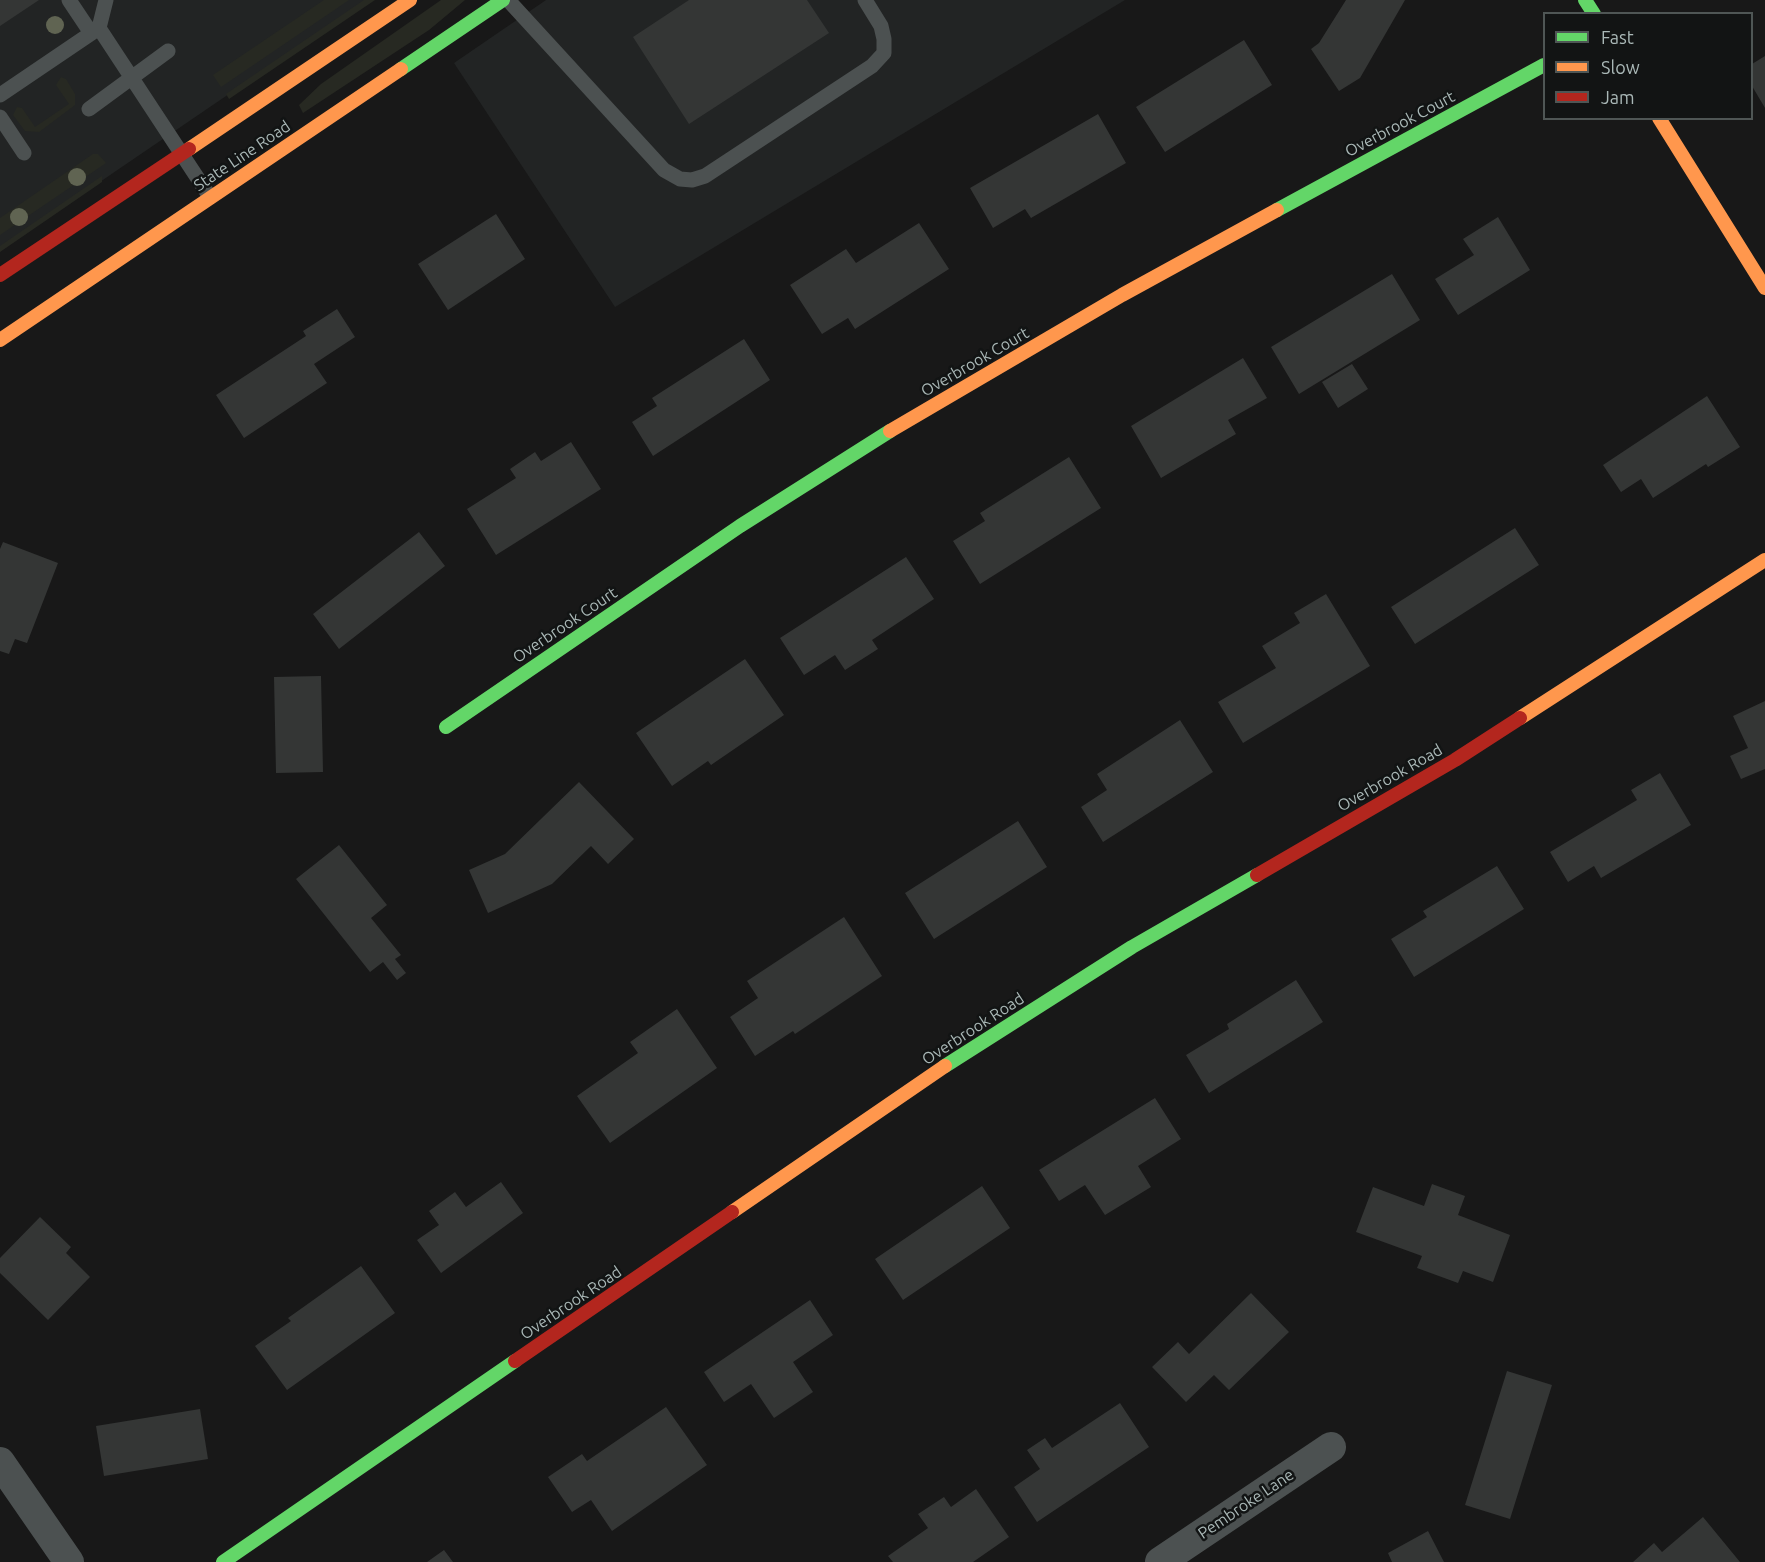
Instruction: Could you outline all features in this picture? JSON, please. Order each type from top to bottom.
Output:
[{"type":"street","points":[[0,275],[410,0]]},
{"type":"street","name":"State Line Road","points":[[0,340],[503,0]]},
{"type":"street","name":"Overbrook Court","points":[[446,727],[740,525],[857,450],[1122,295],[1543,66]]},
{"type":"street","points":[[1660,120],[1765,288]]},
{"type":"street","name":"Overbrook Road","points":[[223,1562],[950,1063],[1132,946],[1455,760],[1765,561]]},
{"type":"street","name":"Pembroke Lane","points":[[1160,1562],[1331,1447]]},
{"type":"street","points":[[0,1462],[69,1562]]},
{"type":"lane","points":[[69,0],[131,78],[210,197]]},
{"type":"lane","points":[[0,94],[95,30],[106,0]]},
{"type":"lane","points":[[508,0],[656,162],[680,179],[692,180],[705,176],[872,66],[884,53],[884,39],[881,26],[865,0]]},
{"type":"lane","points":[[89,109],[168,51]]},
{"type":"lane","points":[[0,117],[24,153]]},
{"type":"shaded area","points":[[0,0],[367,0],[0,250]]},
{"type":"shaded area","points":[[324,0],[349,0],[221,87],[213,75]]},
{"type":"shaded area","points":[[364,0],[375,0],[229,99],[226,94]]},
{"type":"shaded area","points":[[441,0],[465,0],[429,30],[303,113],[299,105],[321,84]]},
{"type":"shaded area","points":[[546,0],[1125,0],[615,307],[454,63]]},
{"type":"shaded area","points":[[61,77],[66,79],[75,94],[75,105],[39,132],[25,131],[13,115],[17,107],[22,108],[35,127],[69,104],[56,85]]},
{"type":"shaded area","points":[[93,154],[98,154],[106,163],[0,235],[0,218]]},
{"type":"shaded area","points":[[102,176],[102,182],[0,252],[0,246]]},
{"type":"building","points":[[0,0],[39,0],[0,26]]},
{"type":"building","points":[[689,0],[807,0],[829,33],[689,124],[633,37]]},
{"type":"building","points":[[1346,0],[1405,0],[1360,78],[1339,91],[1311,49],[1319,43]]},
{"type":"building","points":[[1244,40],[1272,85],[1165,152],[1136,107]]},
{"type":"building","points":[[1765,56],[1765,108],[1753,88],[1753,63]]},
{"type":"building","points":[[1098,114],[1126,163],[1031,218],[1025,209],[993,228],[970,188]]},
{"type":"building","points":[[496,214],[525,259],[448,310],[418,264]]},
{"type":"building","points":[[1498,217],[1530,270],[1458,315],[1435,279],[1474,255],[1463,239]]},
{"type":"building","points":[[919,223],[949,269],[855,329],[848,318],[822,334],[790,285],[846,249],[856,263]]},
{"type":"building","points":[[1392,274],[1420,320],[1299,394],[1271,347]]},
{"type":"building","points":[[337,309],[355,337],[314,364],[327,383],[244,438],[216,395],[306,336],[303,331]]},
{"type":"building","points":[[744,339],[770,380],[653,456],[632,422],[657,406],[652,398]]},
{"type":"building","points":[[1243,358],[1267,398],[1228,420],[1236,434],[1161,478],[1131,426]]},
{"type":"building","points":[[1352,364],[1368,389],[1338,408],[1322,382]]},
{"type":"building","points":[[1707,396],[1740,447],[1708,467],[1706,464],[1653,498],[1641,479],[1621,492],[1603,465]]},
{"type":"building","points":[[571,442],[601,489],[496,555],[467,509],[516,478],[510,469],[535,452],[541,461]]},
{"type":"building","points":[[1069,457],[1101,508],[980,584],[953,541],[985,521],[980,513]]},
{"type":"building","points":[[1515,528],[1539,565],[1415,644],[1391,607]]},
{"type":"building","points":[[419,532],[445,566],[339,649],[313,614]]},
{"type":"building","points":[[3,542],[58,563],[27,643],[15,639],[9,654],[0,651],[0,549]]},
{"type":"building","points":[[906,557],[934,599],[872,640],[878,649],[845,670],[835,655],[804,675],[780,638]]},
{"type":"building","points":[[1326,594],[1370,666],[1243,743],[1218,702],[1276,668],[1262,646],[1300,623],[1294,613]]},
{"type":"building","points":[[745,659],[784,715],[711,765],[708,761],[672,786],[636,733]]},
{"type":"building","points":[[321,676],[323,772],[276,773],[274,677]]},
{"type":"building","points":[[1765,701],[1765,769],[1741,779],[1730,756],[1748,748],[1733,716]]},
{"type":"building","points":[[1180,720],[1213,772],[1103,842],[1081,807],[1107,790],[1097,774]]},
{"type":"building","points":[[1660,773],[1691,825],[1601,878],[1594,866],[1568,882],[1550,852],[1637,800],[1631,790]]},
{"type":"building","points":[[579,782],[634,839],[608,864],[591,846],[552,884],[488,913],[469,870],[505,854]]},
{"type":"building","points":[[1018,821],[1047,867],[934,939],[905,893]]},
{"type":"building","points":[[339,845],[387,905],[371,918],[401,955],[395,959],[406,973],[397,980],[383,962],[370,972],[296,879]]},
{"type":"building","points":[[1497,866],[1524,909],[1414,977],[1391,939],[1427,917],[1423,911]]},
{"type":"building","points":[[844,917],[882,976],[795,1034],[793,1031],[755,1056],[730,1017],[758,998],[747,981]]},
{"type":"building","points":[[1296,980],[1323,1022],[1209,1093],[1186,1055],[1229,1029],[1227,1024]]},
{"type":"building","points":[[677,1009],[717,1068],[610,1143],[577,1096],[638,1053],[630,1042]]},
{"type":"building","points":[[1155,1098],[1181,1139],[1138,1166],[1151,1187],[1105,1215],[1085,1185],[1059,1201],[1039,1170]]},
{"type":"building","points":[[501,1182],[523,1213],[441,1273],[417,1240],[439,1225],[429,1211],[455,1192],[466,1207]]},
{"type":"building","points":[[1432,1184],[1465,1196],[1458,1215],[1510,1235],[1493,1282],[1463,1271],[1458,1283],[1417,1268],[1422,1256],[1356,1232],[1373,1187],[1424,1206]]},
{"type":"building","points":[[982,1186],[1010,1228],[903,1300],[875,1259]]},
{"type":"building","points":[[40,1217],[71,1247],[66,1253],[90,1277],[48,1320],[0,1273],[0,1258]]},
{"type":"building","points":[[361,1266],[395,1313],[287,1390],[255,1346],[291,1321],[288,1318]]},
{"type":"building","points":[[1251,1293],[1289,1332],[1229,1390],[1214,1375],[1186,1402],[1152,1367],[1178,1342],[1189,1354]]},
{"type":"building","points":[[810,1300],[833,1335],[793,1362],[813,1392],[774,1418],[751,1384],[724,1402],[704,1372]]},
{"type":"building","points":[[1507,1371],[1552,1385],[1510,1519],[1465,1505]]},
{"type":"building","points":[[1120,1403],[1149,1447],[1037,1522],[1014,1487],[1040,1469],[1027,1450],[1045,1438],[1052,1448]]},
{"type":"building","points":[[666,1407],[707,1465],[612,1531],[591,1500],[572,1512],[548,1477],[582,1454],[587,1461]]},
{"type":"building","points":[[200,1409],[208,1459],[104,1476],[96,1426]]},
{"type":"building","points":[[976,1489],[1009,1537],[973,1562],[893,1562],[888,1556],[928,1528],[918,1514],[944,1497],[951,1507]]},
{"type":"building","points":[[1703,1517],[1740,1562],[1633,1562],[1654,1543],[1662,1552]]},
{"type":"building","points":[[1428,1531],[1444,1562],[1392,1562],[1388,1553]]},
{"type":"building","points":[[444,1550],[453,1562],[427,1562]]},
{"type":"traffic: fast","points":[[401,69],[503,0]]},
{"type":"traffic: fast","points":[[1585,0],[1593,12]]},
{"type":"traffic: fast","points":[[1277,210],[1543,66]]},
{"type":"traffic: fast","points":[[446,727],[740,526],[890,431]]},
{"type":"traffic: fast","points":[[945,1066],[1132,947],[1257,875]]},
{"type":"traffic: fast","points":[[223,1562],[515,1361]]},
{"type":"traffic: slow","points":[[189,149],[410,0]]},
{"type":"traffic: slow","points":[[0,340],[401,69]]},
{"type":"traffic: slow","points":[[1660,120],[1765,288]]},
{"type":"traffic: slow","points":[[890,431],[1122,295],[1277,210]]},
{"type":"traffic: slow","points":[[1520,718],[1765,560]]},
{"type":"traffic: slow","points":[[732,1212],[945,1066]]},
{"type":"traffic: jam","points":[[0,275],[189,149]]},
{"type":"traffic: jam","points":[[1257,875],[1455,760],[1520,718]]},
{"type":"traffic: jam","points":[[515,1361],[732,1212]]}]
